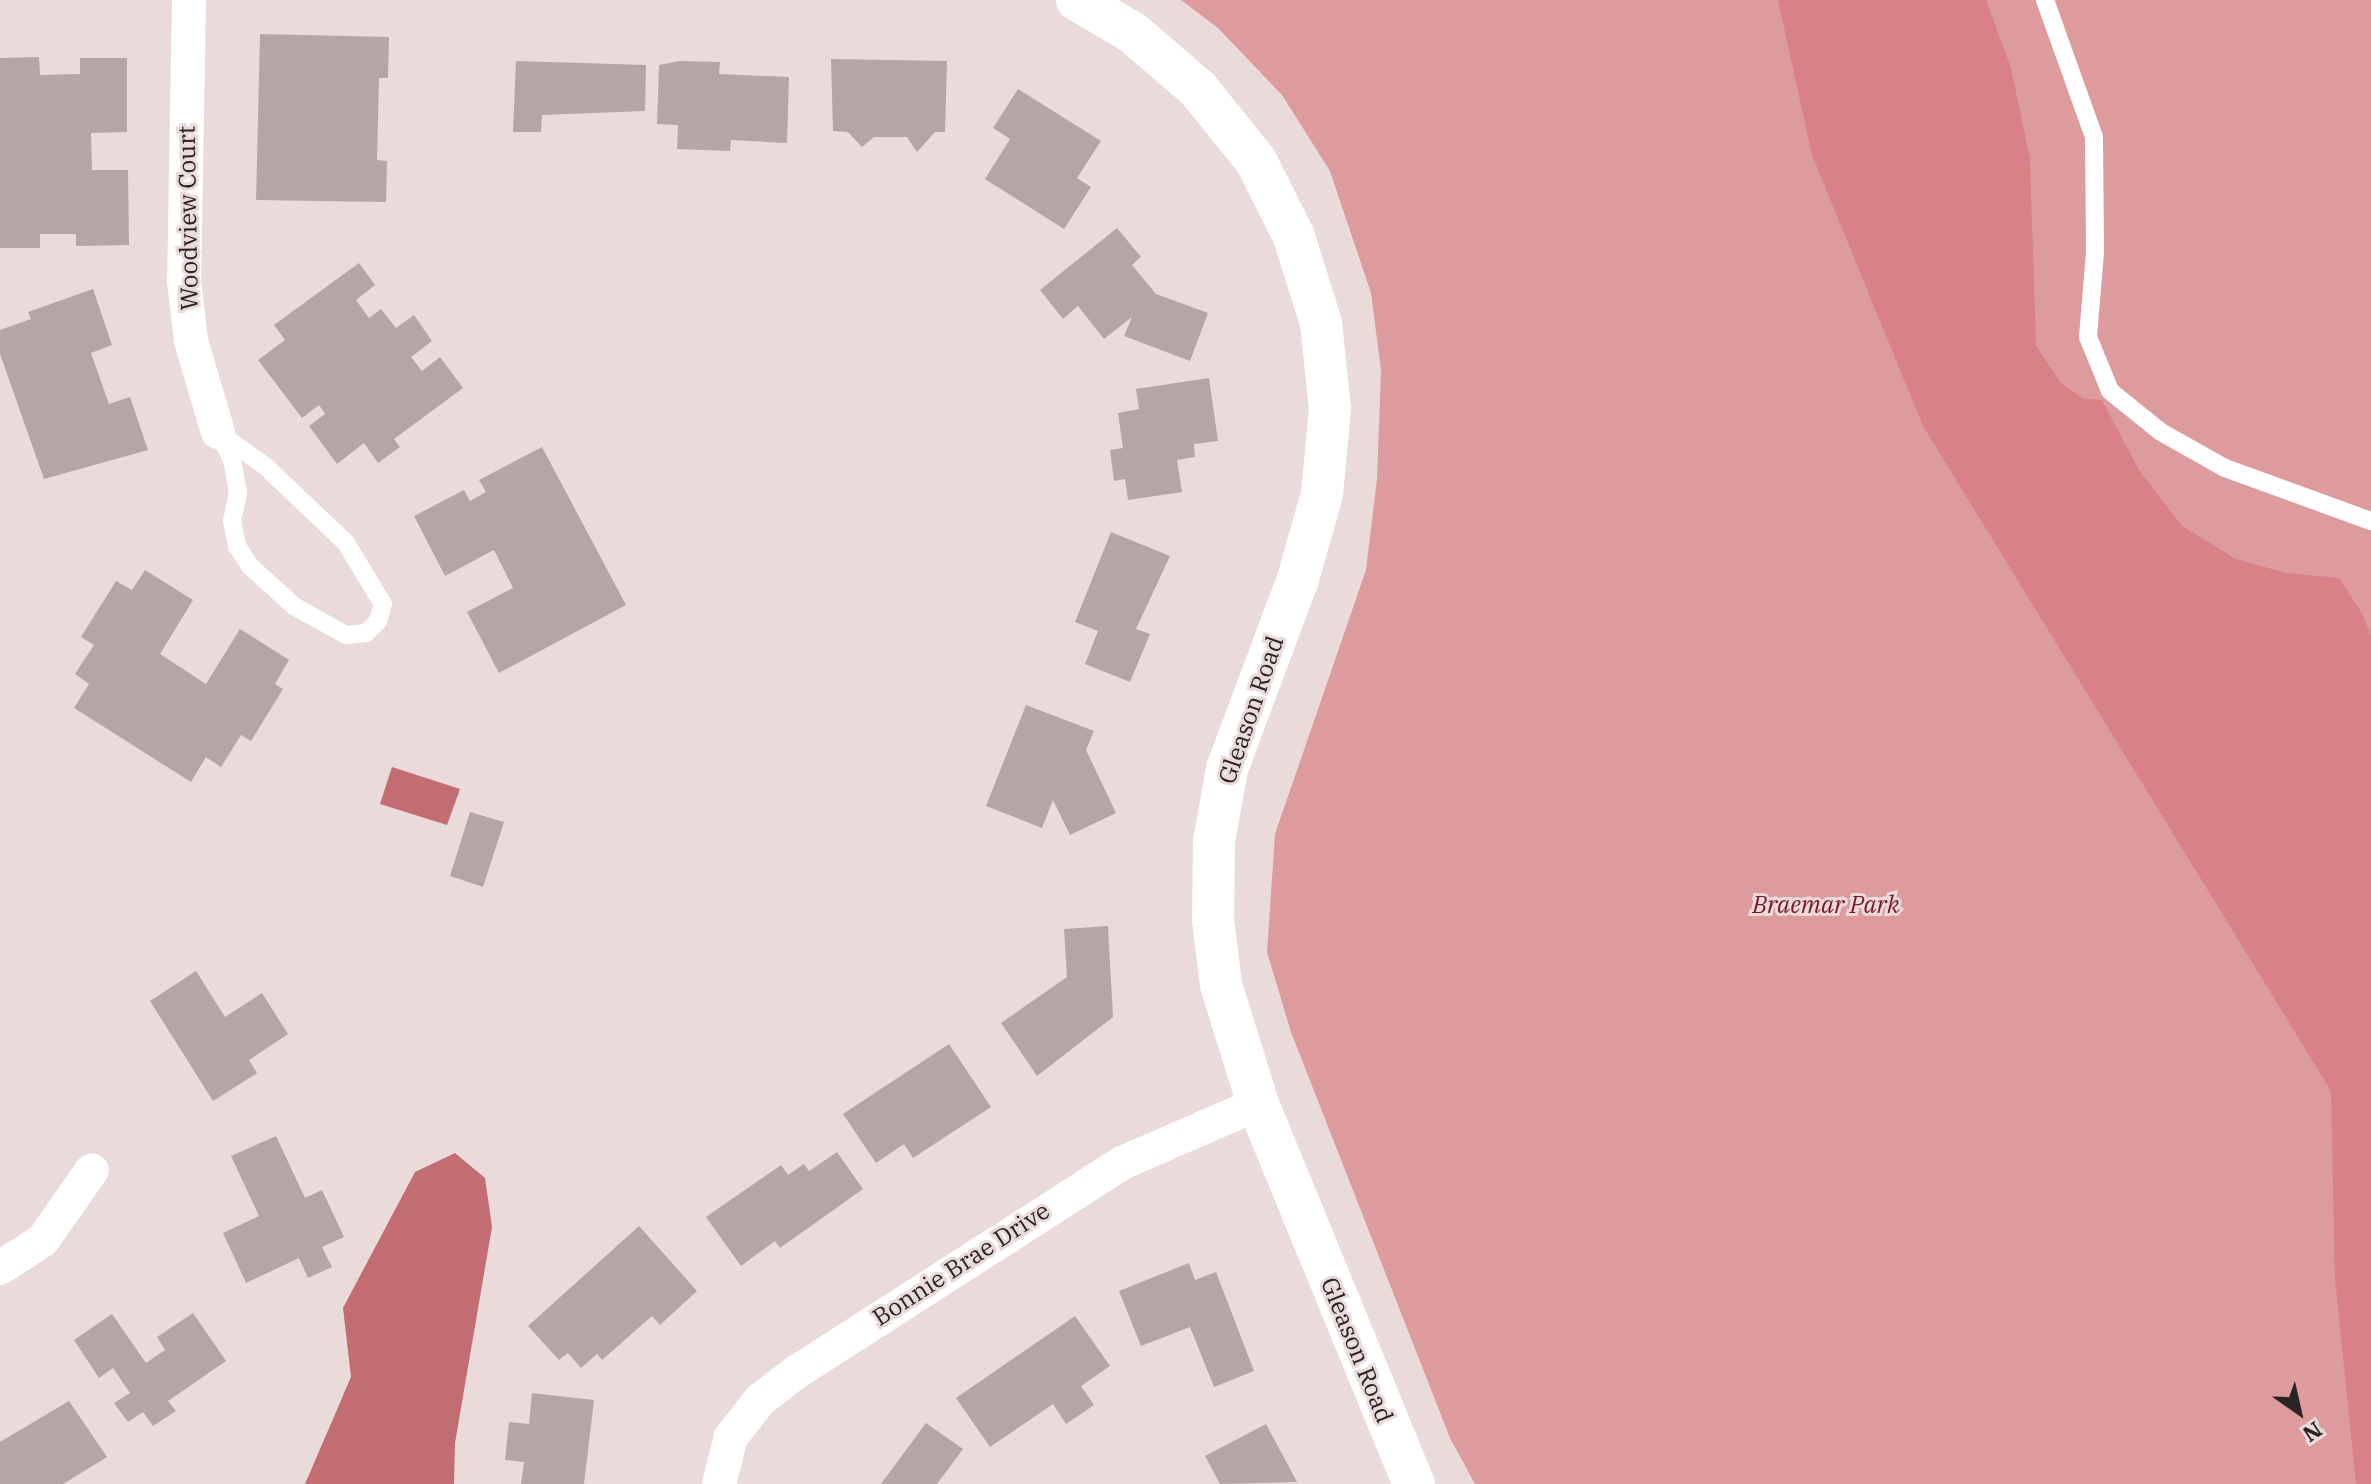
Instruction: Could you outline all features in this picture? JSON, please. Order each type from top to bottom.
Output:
[{"type":"street","name":"Woodview Court","points":[[189,0],[184,281],[191,341],[218,432]]},
{"type":"street","name":"Gleason Road","points":[[1077,0],[1133,33],[1198,89],[1256,161],[1294,237],[1321,323],[1330,408],[1322,494],[1298,579],[1227,769],[1214,842],[1213,919],[1221,985],[1258,1104],[1414,1484]]},
{"type":"street","name":"Bonnie Brae Drive","points":[[719,1484],[731,1437],[760,1400],[795,1373],[1122,1163],[1258,1104]]},
{"type":"street","points":[[0,1268],[43,1240],[92,1170]]},
{"type":"lane","points":[[2045,0],[2094,137],[2095,253],[2088,337],[2110,391],[2161,432],[2225,468],[2371,521]]},
{"type":"lane","points":[[218,432],[265,466],[346,543],[383,604],[378,621],[366,633],[346,635],[294,606],[250,566],[237,546],[232,521],[238,493],[232,460],[218,432]]},
{"type":"green space","name":"Braemar Park","points":[[1181,0],[2371,0],[2371,1484],[1475,1484],[1450,1438],[1291,1032],[1267,952],[1275,834],[1366,570],[1377,479],[1381,370],[1371,293],[1330,171],[1282,95],[1218,28]]},
{"type":"shaded area","points":[[1778,0],[1986,0],[2011,68],[2030,159],[2036,346],[2061,383],[2084,399],[2102,400],[2139,470],[2182,526],[2236,559],[2286,573],[2339,578],[2363,615],[2371,636],[2371,1484],[2356,1484],[2335,1279],[2331,1091],[1923,426],[1812,155]]},
{"type":"shaded area","points":[[392,767],[460,789],[447,825],[380,804]]},
{"type":"shaded area","points":[[455,1153],[485,1178],[492,1227],[455,1443],[454,1484],[305,1484],[351,1377],[343,1308],[415,1172]]},
{"type":"building","points":[[260,34],[389,37],[388,78],[379,78],[377,160],[387,161],[386,202],[256,200]]},
{"type":"building","points":[[39,57],[40,75],[80,74],[80,58],[127,58],[127,132],[91,133],[92,170],[128,170],[129,245],[76,246],[76,234],[40,234],[40,248],[0,248],[0,58]]},
{"type":"building","points":[[831,59],[947,61],[945,132],[935,132],[917,152],[907,137],[874,137],[862,147],[848,132],[833,131]]},
{"type":"building","points":[[516,61],[646,65],[645,111],[542,115],[541,132],[513,132]]},
{"type":"building","points":[[680,61],[720,62],[719,74],[789,77],[787,143],[731,140],[730,151],[677,149],[678,125],[657,124],[659,65]]},
{"type":"building","points":[[1018,89],[1101,141],[1077,178],[1091,187],[1064,229],[985,179],[1010,139],[993,128]]},
{"type":"building","points":[[1117,228],[1141,257],[1132,265],[1156,294],[1208,313],[1190,361],[1124,336],[1132,317],[1104,339],[1078,306],[1063,319],[1040,290]]},
{"type":"building","points":[[359,263],[375,285],[356,300],[369,318],[381,309],[396,328],[414,315],[432,341],[411,357],[422,371],[440,357],[463,388],[394,439],[400,447],[378,463],[364,443],[337,464],[309,426],[325,414],[319,405],[302,418],[258,360],[285,340],[274,325]]},
{"type":"building","points":[[93,289],[112,345],[91,353],[109,404],[130,397],[148,450],[44,479],[0,354],[0,330],[31,319],[28,312]]},
{"type":"building","points":[[1209,378],[1218,441],[1194,444],[1195,457],[1177,460],[1182,492],[1128,500],[1125,479],[1114,481],[1110,450],[1123,448],[1118,413],[1139,409],[1136,389]]},
{"type":"building","points":[[542,447],[626,605],[499,673],[467,612],[513,588],[494,550],[445,576],[414,516],[464,490],[470,501],[486,492],[479,480]]},
{"type":"building","points":[[1111,532],[1170,556],[1136,629],[1150,634],[1130,682],[1085,664],[1098,631],[1075,622]]},
{"type":"building","points":[[145,570],[193,600],[160,654],[206,684],[240,629],[289,660],[275,684],[283,689],[251,741],[241,735],[221,767],[206,757],[191,782],[74,708],[89,684],[75,674],[94,645],[81,637],[116,581],[132,590]]},
{"type":"building","points":[[1026,705],[1094,731],[1086,750],[1116,813],[1070,835],[1053,800],[1042,828],[986,806]]},
{"type":"building","points":[[470,812],[504,822],[483,887],[450,876]]},
{"type":"building","points":[[1108,926],[1113,1017],[1037,1076],[1001,1023],[1067,977],[1064,929]]},
{"type":"building","points":[[196,971],[225,1017],[262,993],[288,1034],[249,1060],[257,1073],[213,1101],[150,1001]]},
{"type":"building","points":[[949,1044],[991,1107],[913,1158],[904,1144],[876,1163],[843,1114]]},
{"type":"building","points":[[276,1136],[305,1198],[322,1190],[344,1237],[322,1247],[332,1267],[308,1278],[299,1258],[246,1283],[223,1233],[259,1216],[231,1156]]},
{"type":"building","points":[[837,1152],[863,1189],[780,1248],[775,1241],[741,1266],[706,1217],[781,1165],[788,1175],[804,1164],[809,1171]]},
{"type":"building","points":[[639,1226],[697,1291],[660,1325],[652,1316],[602,1360],[597,1354],[581,1368],[568,1353],[559,1360],[528,1326]]},
{"type":"building","points":[[1189,1263],[1195,1280],[1216,1272],[1254,1371],[1214,1387],[1190,1327],[1141,1346],[1119,1291]]},
{"type":"building","points":[[193,1313],[226,1361],[168,1401],[176,1411],[153,1426],[143,1412],[128,1422],[114,1403],[130,1393],[113,1368],[99,1378],[74,1340],[112,1314],[146,1363],[165,1350],[157,1337]]},
{"type":"building","points":[[1075,1316],[1110,1366],[1081,1386],[1094,1405],[1066,1424],[1053,1404],[990,1447],[956,1398]]},
{"type":"building","points":[[532,1393],[594,1400],[584,1484],[521,1484],[524,1462],[505,1460],[509,1422],[529,1424]]},
{"type":"building","points":[[69,1401],[107,1457],[63,1484],[0,1484],[0,1442]]},
{"type":"building","points":[[926,1423],[963,1449],[937,1484],[881,1484]]},
{"type":"building","points":[[1266,1424],[1297,1482],[1220,1484],[1205,1456]]}]
